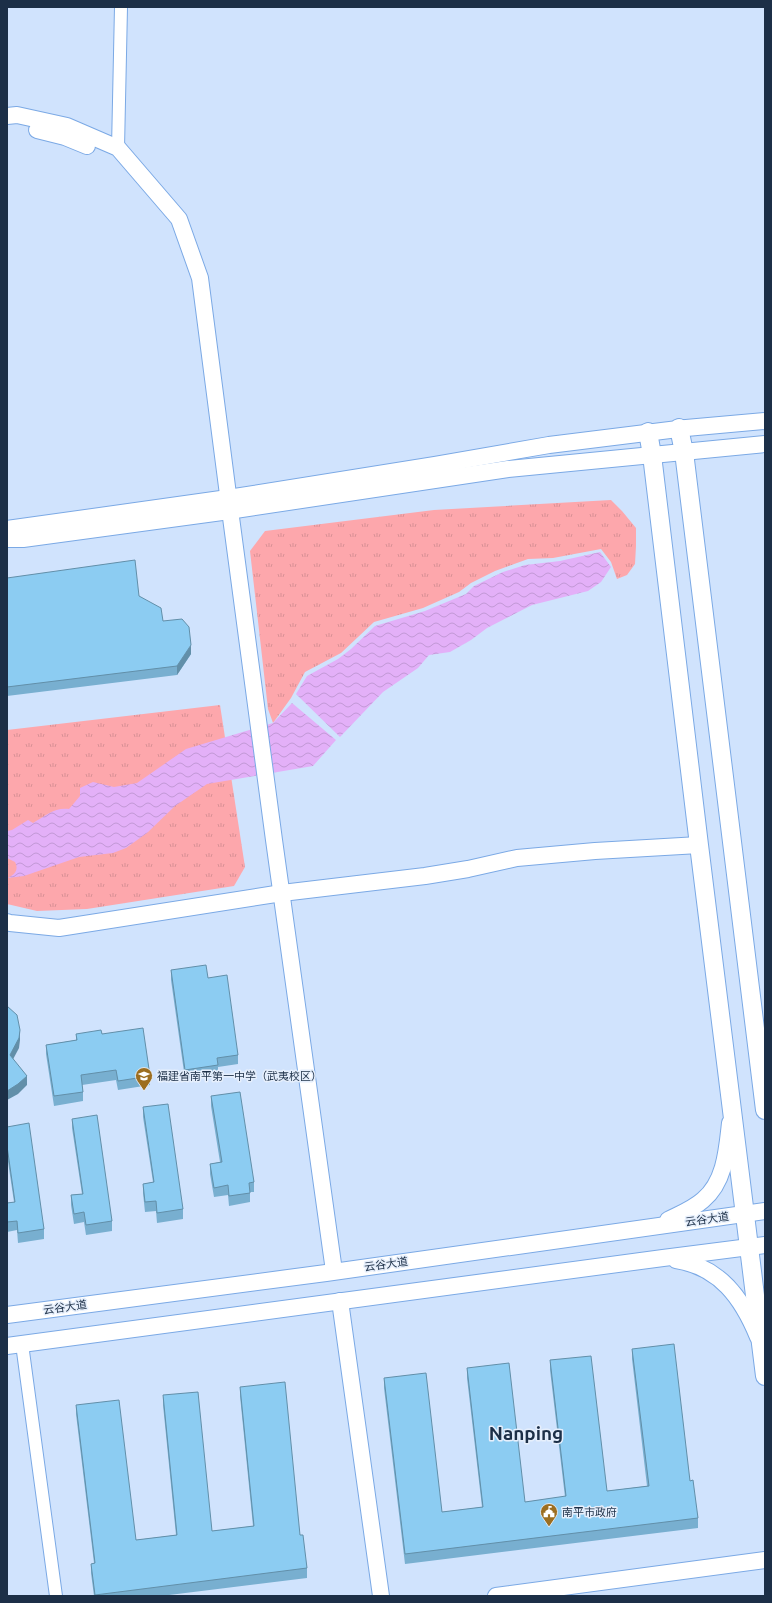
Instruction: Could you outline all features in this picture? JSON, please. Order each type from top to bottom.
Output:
[{"type":"main road","points":[[679,428],[684,452],[764,1102]]},
{"type":"main road","points":[[648,432],[745,1214],[757,1246],[761,1345],[765,1376]]},
{"type":"street","points":[[118,148],[121,7]]},
{"type":"street","points":[[7,116],[17,116],[67,126],[118,148],[179,220],[200,278],[225,505]]},
{"type":"street","points":[[7,126],[65,137],[110,155],[171,224],[190,279],[225,505],[249,674],[330,1272]]},
{"type":"street","points":[[7,539],[23,539],[225,505],[435,465],[550,445],[679,428],[765,421]]},
{"type":"street","points":[[7,528],[225,505],[508,469],[765,444]]},
{"type":"street","points":[[7,922],[59,928],[278,894],[425,876],[517,858],[602,850],[699,845]]},
{"type":"street","points":[[657,1226],[702,1201],[711,1193],[718,1183],[723,1167],[732,1109]]},
{"type":"street","name":"云谷大道","points":[[7,1315],[330,1272],[765,1211]]},
{"type":"street","points":[[56,1596],[15,1345],[757,1246]]},
{"type":"street","points":[[663,1258],[693,1263],[721,1279],[737,1299],[752,1322],[761,1345]]},
{"type":"street","points":[[335,1302],[373,1596]]},
{"type":"street","points":[[335,1302],[381,1596]]},
{"type":"street","points":[[496,1596],[765,1560]]},
{"type":"green space","points":[[611,500],[636,528],[635,564],[627,575],[617,579],[611,562],[601,549],[553,558],[528,559],[495,571],[471,583],[459,592],[423,608],[374,622],[341,653],[305,672],[291,698],[273,723],[268,709],[250,551],[265,531],[434,510]]},
{"type":"green space","points":[[220,705],[245,867],[234,886],[87,909],[37,911],[7,904],[7,730]]},
{"type":"water","points":[[600,552],[611,567],[601,582],[588,591],[532,605],[487,628],[471,640],[450,652],[429,655],[418,668],[383,692],[340,737],[296,694],[307,676],[338,659],[375,626],[425,611],[466,594],[474,586],[503,572],[525,565],[560,561]]},
{"type":"water","points":[[292,703],[336,740],[313,766],[207,784],[175,806],[147,833],[126,848],[113,853],[79,857],[24,876],[8,878],[14,873],[17,867],[15,862],[7,858],[7,831],[12,830],[28,820],[33,823],[59,809],[69,809],[80,796],[80,788],[93,782],[114,787],[137,783],[186,749],[273,723]]},
{"type":"building","points":[[135,560],[139,596],[161,608],[163,621],[182,619],[189,627],[191,645],[177,666],[7,687],[7,578]]},
{"type":"building","points":[[206,965],[208,978],[227,975],[238,1055],[217,1058],[218,1065],[185,1070],[171,970]]},
{"type":"building","points":[[7,1006],[17,1015],[20,1030],[19,1038],[10,1055],[27,1076],[7,1091]]},
{"type":"building","points":[[143,1028],[150,1076],[118,1081],[116,1070],[81,1075],[83,1092],[54,1096],[46,1045],[77,1040],[76,1034],[101,1030],[102,1034]]},
{"type":"building","points":[[240,1092],[254,1182],[249,1183],[250,1193],[229,1196],[228,1185],[214,1188],[210,1164],[222,1162],[211,1096]]},
{"type":"building","points":[[168,1104],[183,1209],[157,1213],[156,1201],[145,1202],[143,1184],[154,1182],[143,1107]]},
{"type":"building","points":[[97,1115],[112,1221],[86,1225],[84,1212],[74,1214],[71,1195],[83,1194],[72,1119]]},
{"type":"building","points":[[29,1123],[44,1229],[18,1233],[17,1221],[7,1222],[7,1203],[15,1202],[7,1146],[7,1127]]},
{"type":"building","points":[[674,1344],[690,1481],[693,1480],[698,1518],[405,1554],[384,1378],[426,1373],[442,1512],[483,1507],[467,1368],[509,1363],[525,1502],[566,1496],[550,1360],[591,1356],[607,1491],[649,1486],[632,1349]]},
{"type":"building","points":[[285,1382],[300,1535],[303,1535],[307,1568],[95,1595],[91,1564],[95,1563],[76,1405],[119,1400],[136,1540],[177,1535],[163,1395],[198,1392],[212,1531],[254,1526],[240,1387]]},
{"type":"place","name":"福建省南平第一中学（武夷校区）","points":[[144,1091]]},
{"type":"place","name":"南平市政府","points":[[549,1527]]},
{"type":"district","name":"Nanping","points":[[526,1433]]}]
